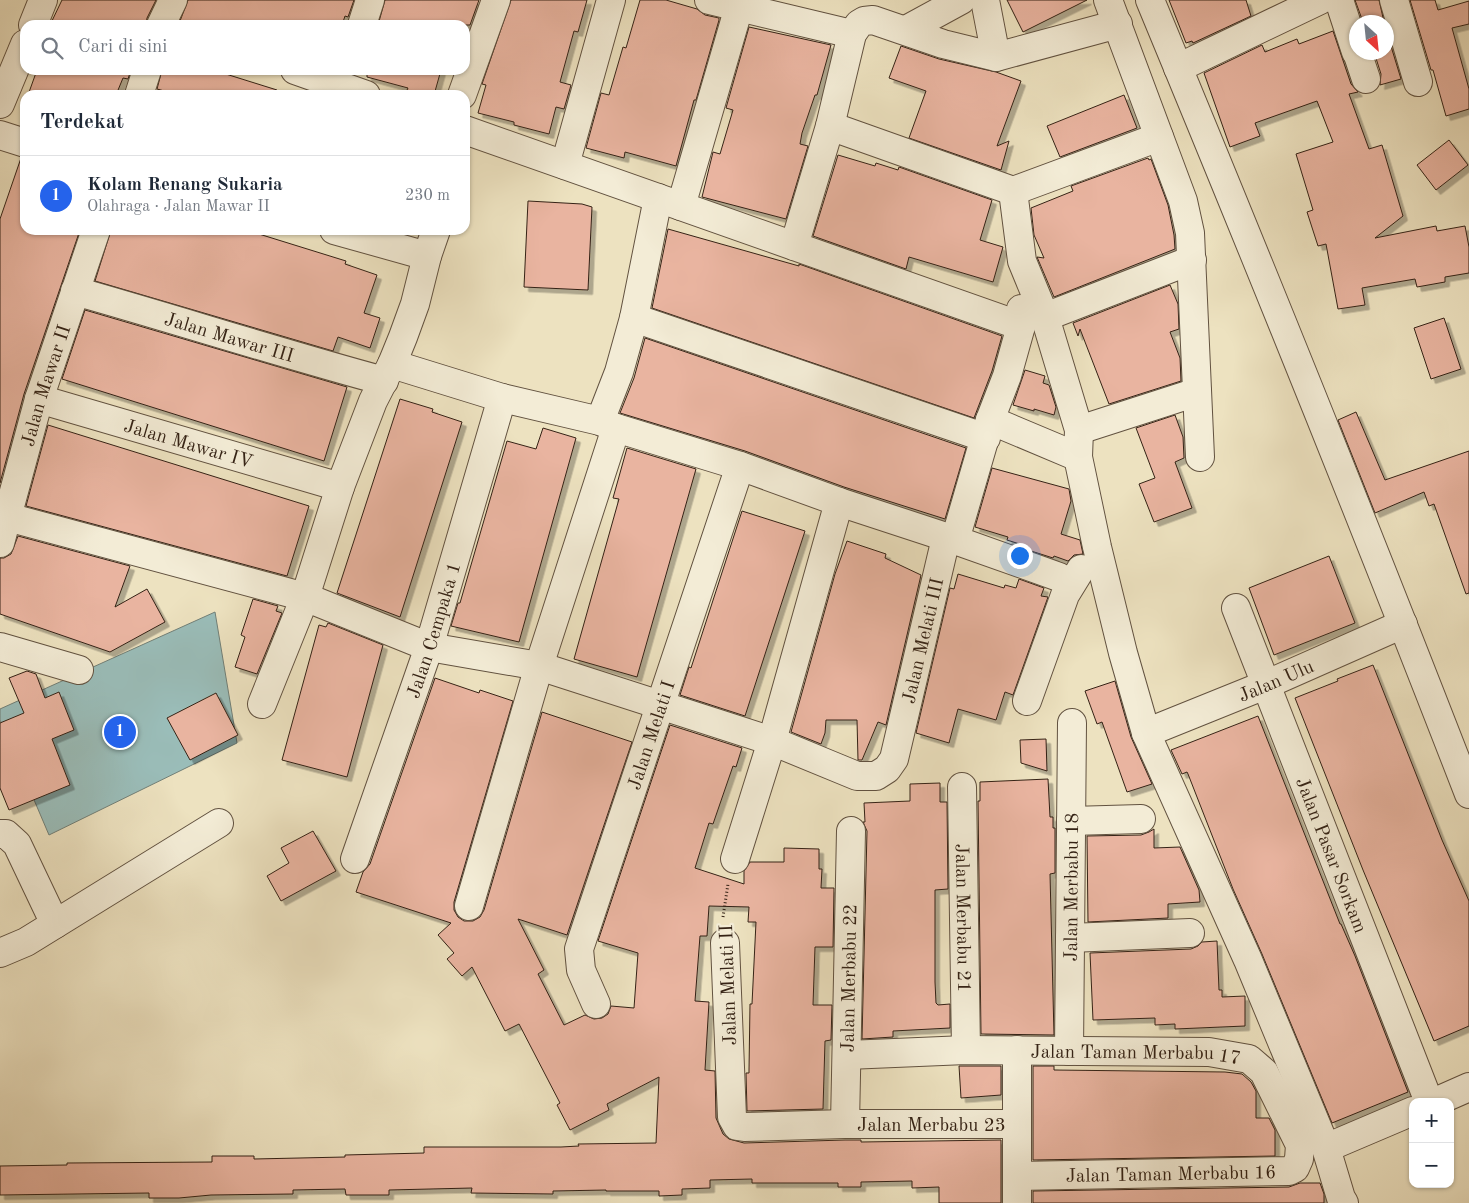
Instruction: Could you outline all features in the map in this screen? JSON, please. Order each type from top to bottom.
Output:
[{"type":"street","points":[[35,20],[43,0]]},
{"type":"street","points":[[364,20],[370,0]]},
{"type":"street","points":[[470,73],[496,0]]},
{"type":"street","points":[[565,165],[611,0]]},
{"type":"street","points":[[709,0],[740,3],[852,34]]},
{"type":"street","points":[[906,30],[961,0]]},
{"type":"street","points":[[986,0],[996,57]]},
{"type":"street","points":[[1150,0],[1242,221],[1469,794]]},
{"type":"street","points":[[1178,68],[1320,0]]},
{"type":"street","points":[[1339,0],[1349,29]]},
{"type":"street","points":[[1394,0],[1418,82]]},
{"type":"street","points":[[469,906],[608,425],[619,372],[634,318],[669,202],[740,3]]},
{"type":"street","points":[[794,246],[830,126],[852,34],[859,24],[868,20],[906,30],[943,44],[996,57],[1113,12],[1183,201],[1190,233],[1200,457]]},
{"type":"street","points":[[0,104],[20,56]]},
{"type":"street","points":[[1360,60],[1366,79]]},
{"type":"street","points":[[141,90],[145,75]]},
{"type":"street","points":[[315,75],[352,84]]},
{"type":"street","points":[[464,90],[469,75]]},
{"type":"street","points":[[830,126],[1013,191],[1159,137]]},
{"type":"street","points":[[0,135],[20,141]]},
{"type":"street","points":[[470,137],[565,165],[794,246],[1033,321],[1192,260]]},
{"type":"street","points":[[1013,191],[1022,261],[1033,321],[1079,430],[1078,457],[1097,547],[1146,733],[1248,960],[1326,1148],[1340,1198],[1344,1203]]},
{"type":"street","name":"Jalan Mawar II","points":[[0,543],[3,516],[39,399],[94,235]]},
{"type":"street","points":[[352,235],[426,256]]},
{"type":"street","points":[[262,704],[305,597],[340,487],[373,401],[388,372],[415,304],[426,256],[434,235]]},
{"type":"street","name":"Jalan Mawar III","points":[[75,291],[161,315],[296,357],[388,372],[608,425],[740,466],[839,502],[951,539]]},
{"type":"street","points":[[634,318],[1078,457]]},
{"type":"street","name":"Jalan Melati III","points":[[3,516],[305,597],[429,647],[539,666],[772,742],[858,776],[876,776],[887,769],[894,759],[951,539],[1007,376],[1033,321]]},
{"type":"street","points":[[1079,430],[1197,392]]},
{"type":"street","name":"Jalan Cempaka 1","points":[[355,859],[429,647],[502,398]]},
{"type":"street","name":"Jalan Mawar IV","points":[[39,399],[340,487]]},
{"type":"street","name":"Jalan Melati I","points":[[596,1004],[581,970],[579,949],[740,466]]},
{"type":"street","points":[[735,859],[772,742],[839,502]]},
{"type":"street","points":[[951,539],[1059,577],[1071,583]]},
{"type":"street","points":[[1027,701],[1071,583],[1097,547]]},
{"type":"street","name":"Jalan Pasar Sorkam","points":[[1236,608],[1427,1098]]},
{"type":"street","name":"Jalan Ulu","points":[[1146,733],[1265,685],[1403,624]]},
{"type":"street","points":[[0,646],[79,670]]},
{"type":"street","name":"Jalan Merbabu 18","points":[[1069,1051],[1072,723]]},
{"type":"street","name":"Jalan Merbabu 21","points":[[962,787],[966,1050]]},
{"type":"street","points":[[1071,821],[1141,819]]},
{"type":"street","points":[[0,953],[26,942],[219,823]]},
{"type":"street","name":"Jalan Merbabu 22","points":[[845,1124],[852,831]]},
{"type":"street","points":[[0,834],[6,834],[16,844],[55,924]]},
{"type":"street","points":[[1070,938],[1190,933]]},
{"type":"street","name":"Jalan Melati II","points":[[725,943],[733,1120],[737,1126],[744,1127],[845,1124]]},
{"type":"street","name":"Jalan Taman Merbabu 17","points":[[847,1056],[966,1050],[1209,1052],[1249,1059],[1264,1072],[1285,1113]]},
{"type":"street","points":[[1016,1190],[1017,1050]]},
{"type":"street","points":[[1444,1098],[1469,1087]]},
{"type":"street","name":"Jalan Taman Merbabu 16","points":[[1016,1190],[1289,1171],[1295,1168],[1299,1159],[1300,1145],[1285,1113]]},
{"type":"street","points":[[1326,1148],[1409,1113]]},
{"type":"street","name":"Jalan Merbabu 23","points":[[845,1124],[1016,1124]]},
{"type":"path","name":"Jalan Melati II","points":[[725,943],[723,919],[727,886],[735,859]]},
{"type":"water","points":[[215,612],[237,743],[49,835],[0,720],[0,709]]},
{"type":"building","points":[[62,0],[156,0],[147,20],[52,20]]},
{"type":"building","points":[[188,0],[354,0],[348,17],[345,16],[344,20],[180,20]]},
{"type":"building","points":[[385,0],[479,0],[470,25],[470,20],[379,20]]},
{"type":"building","points":[[511,0],[587,0],[578,32],[574,31],[560,82],[571,85],[564,109],[556,107],[549,134],[514,125],[514,122],[478,113],[486,85],[482,84]]},
{"type":"building","points":[[640,0],[666,0],[697,9],[705,15],[719,18],[676,166],[625,152],[624,158],[586,148],[601,93],[609,95],[623,47],[626,48]]},
{"type":"building","points":[[1007,0],[1087,0],[1023,32]]},
{"type":"building","points":[[1169,0],[1246,0],[1251,16],[1193,43],[1192,41],[1186,43]]},
{"type":"building","points":[[1355,0],[1379,0],[1382,15],[1360,15]]},
{"type":"building","points":[[1410,0],[1435,0],[1438,10],[1469,1],[1469,24],[1452,28],[1469,89],[1469,109],[1446,116]]},
{"type":"building","points":[[749,27],[831,45],[817,95],[815,95],[802,133],[800,144],[808,146],[786,219],[702,197],[713,152],[720,154],[733,110],[726,108]]},
{"type":"building","points":[[1333,31],[1351,84],[1358,92],[1349,94],[1369,149],[1382,145],[1403,216],[1375,238],[1436,226],[1437,231],[1465,226],[1469,247],[1469,273],[1445,277],[1445,282],[1417,287],[1415,279],[1362,288],[1365,305],[1338,309],[1326,244],[1318,246],[1307,212],[1313,210],[1296,154],[1333,142],[1317,101],[1255,123],[1260,136],[1230,147],[1204,73],[1262,45],[1265,52],[1297,39],[1299,44]]},
{"type":"building","points":[[901,46],[939,59],[996,72],[1021,81],[997,146],[1009,141],[1001,170],[909,138],[926,91],[889,78]]},
{"type":"building","points":[[1394,56],[1401,79],[1380,85],[1381,74],[1377,60],[1394,60]]},
{"type":"building","points":[[35,75],[129,75],[128,79],[123,78],[118,90],[30,90]]},
{"type":"building","points":[[161,75],[229,75],[277,90],[161,90],[157,89]]},
{"type":"building","points":[[367,75],[440,75],[435,90],[407,90],[408,88],[367,77]]},
{"type":"building","points":[[1124,95],[1137,128],[1060,157],[1047,126]]},
{"type":"building","points":[[1449,140],[1468,165],[1436,190],[1417,165]]},
{"type":"building","points":[[838,155],[875,166],[876,163],[898,170],[899,167],[992,200],[980,240],[1003,247],[993,282],[909,257],[906,269],[813,236]]},
{"type":"building","points":[[1148,158],[1149,160],[1151,159],[1168,205],[1175,249],[1054,297],[1037,257],[1044,258],[1034,235],[1031,208],[1073,191],[1071,186]]},
{"type":"building","points":[[20,161],[20,235],[78,235],[24,394],[0,483],[0,219]]},
{"type":"building","points":[[528,201],[582,204],[592,207],[588,290],[524,287]]},
{"type":"building","points":[[668,229],[799,266],[799,264],[1002,336],[992,371],[974,418],[652,308]]},
{"type":"building","points":[[109,235],[262,235],[346,261],[345,264],[377,275],[364,313],[380,318],[370,348],[338,337],[333,351],[95,281]]},
{"type":"building","points":[[1170,285],[1178,304],[1179,329],[1170,332],[1180,358],[1181,381],[1109,404],[1080,329],[1078,336],[1073,323]]},
{"type":"building","points":[[85,310],[347,387],[324,461],[62,379]]},
{"type":"building","points":[[1444,318],[1461,369],[1431,379],[1414,328]]},
{"type":"building","points":[[645,338],[966,448],[945,519],[844,487],[745,451],[620,413],[634,378]]},
{"type":"building","points":[[1025,370],[1045,376],[1043,383],[1049,385],[1056,407],[1054,415],[1013,405]]},
{"type":"building","points":[[400,399],[433,409],[432,412],[462,422],[400,617],[337,593]]},
{"type":"building","points":[[1356,412],[1385,480],[1469,451],[1469,593],[1466,594],[1434,504],[1429,506],[1424,492],[1375,513],[1338,420]]},
{"type":"building","points":[[1175,415],[1183,437],[1184,458],[1175,462],[1192,508],[1154,522],[1139,484],[1155,478],[1136,428]]},
{"type":"building","points":[[48,425],[309,506],[287,576],[26,506]]},
{"type":"building","points":[[543,428],[576,438],[519,642],[451,626],[458,603],[460,603],[507,441],[536,449]]},
{"type":"building","points":[[627,448],[696,469],[637,677],[574,659],[619,499],[613,498]]},
{"type":"building","points":[[992,468],[1069,489],[1071,501],[1061,534],[1080,540],[1083,554],[1074,555],[1068,561],[1054,556],[1053,558],[1028,550],[1029,547],[1007,540],[1008,537],[975,527]]},
{"type":"building","points":[[742,511],[805,531],[745,716],[680,695],[689,667],[691,668]]},
{"type":"building","points":[[18,536],[130,566],[115,607],[147,589],[165,622],[110,652],[0,614],[0,558],[11,554]]},
{"type":"building","points":[[847,541],[886,554],[885,558],[921,575],[886,725],[878,722],[862,760],[858,760],[857,720],[826,720],[825,733],[821,744],[791,732],[835,574]]},
{"type":"building","points":[[1329,556],[1355,623],[1274,655],[1249,588]]},
{"type":"building","points":[[958,574],[1004,588],[1005,585],[1016,588],[1019,579],[1044,588],[1041,596],[1048,597],[1013,695],[1005,692],[996,720],[958,709],[949,743],[916,733],[950,588],[954,589]]},
{"type":"building","points":[[253,599],[278,606],[276,611],[282,613],[257,674],[235,667],[245,637],[241,635]]},
{"type":"building","points":[[328,623],[383,645],[347,777],[282,760],[319,625],[326,627]]},
{"type":"building","points":[[1373,665],[1442,840],[1469,901],[1469,1026],[1434,1041],[1363,870],[1295,698]]},
{"type":"building","points":[[27,671],[36,674],[45,698],[59,692],[74,730],[52,739],[70,785],[9,810],[0,788],[0,723],[24,713],[9,678]]},
{"type":"building","points":[[435,678],[479,693],[480,690],[513,701],[454,902],[454,910],[458,917],[464,921],[473,921],[480,917],[484,910],[542,712],[632,742],[567,935],[518,919],[544,970],[538,974],[564,1025],[585,1015],[594,1019],[602,1018],[608,1014],[611,1006],[634,1008],[638,953],[598,941],[670,725],[742,748],[736,767],[733,766],[713,824],[709,823],[695,868],[744,884],[744,871],[750,862],[784,862],[784,848],[819,849],[819,869],[822,869],[821,888],[834,888],[833,947],[815,947],[813,1005],[832,1005],[831,1040],[825,1041],[823,1109],[747,1111],[746,1073],[749,1073],[750,1004],[752,1004],[756,922],[748,922],[749,907],[709,906],[707,936],[700,936],[695,1001],[709,1002],[705,1070],[715,1071],[716,1118],[723,1134],[729,1139],[744,1143],[845,1140],[861,1140],[861,1142],[1001,1140],[1001,1203],[939,1203],[939,1187],[912,1188],[912,1181],[861,1182],[861,1187],[838,1187],[838,1183],[752,1183],[752,1179],[710,1180],[710,1188],[682,1189],[682,1195],[659,1196],[659,1191],[606,1190],[553,1191],[553,1194],[471,1193],[472,1188],[389,1190],[389,1195],[346,1195],[345,1189],[293,1190],[293,1194],[211,1195],[179,1198],[149,1198],[149,1193],[0,1195],[0,1166],[67,1165],[67,1163],[212,1162],[212,1156],[254,1156],[254,1159],[345,1157],[345,1155],[424,1153],[424,1147],[561,1147],[579,1146],[578,1144],[656,1143],[659,1077],[607,1104],[609,1110],[570,1130],[557,1105],[560,1103],[519,1024],[505,1031],[472,967],[462,976],[447,959],[454,953],[438,935],[451,923],[356,892],[363,872],[370,864]]},
{"type":"building","points":[[1115,681],[1131,737],[1152,784],[1127,792],[1102,722],[1097,724],[1085,691]]},
{"type":"building","points":[[216,693],[238,735],[190,760],[167,718]]},
{"type":"building","points":[[1258,716],[1408,1092],[1332,1123],[1233,889],[1188,774],[1187,772],[1182,774],[1171,750]]},
{"type":"building","points":[[1046,739],[1047,771],[1021,763],[1020,740]]},
{"type":"building","points":[[1048,779],[1050,817],[1053,817],[1053,828],[1055,828],[1055,873],[1050,874],[1054,1035],[981,1034],[978,801],[980,801],[980,782]]},
{"type":"building","points":[[940,783],[940,802],[947,802],[948,889],[935,890],[935,982],[936,1003],[938,1005],[950,1004],[950,1028],[893,1031],[893,1037],[862,1039],[867,831],[863,822],[865,822],[864,803],[910,801],[910,784]]},
{"type":"building","points":[[1154,829],[1154,848],[1180,847],[1199,890],[1200,902],[1168,904],[1168,918],[1088,922],[1087,836],[1141,835]]},
{"type":"building","points":[[313,831],[336,871],[281,901],[267,876],[289,863],[281,848]]},
{"type":"building","points":[[1217,941],[1219,990],[1222,990],[1222,997],[1245,996],[1245,1026],[1175,1029],[1175,1024],[1155,1025],[1155,1018],[1093,1020],[1090,953],[1191,949],[1202,942]]},
{"type":"building","points":[[959,1066],[1001,1066],[1001,1095],[961,1098]]},
{"type":"building","points":[[1033,1066],[1054,1066],[1054,1070],[1225,1072],[1242,1074],[1251,1082],[1256,1091],[1256,1118],[1269,1118],[1275,1130],[1275,1156],[1033,1160]]},
{"type":"building","points":[[1300,1183],[1320,1183],[1324,1194],[1324,1203],[1033,1203],[1033,1191],[1289,1187]]},
{"type":"place","name":"Kolam Renang Sukaria","points":[[120,732]]}]
